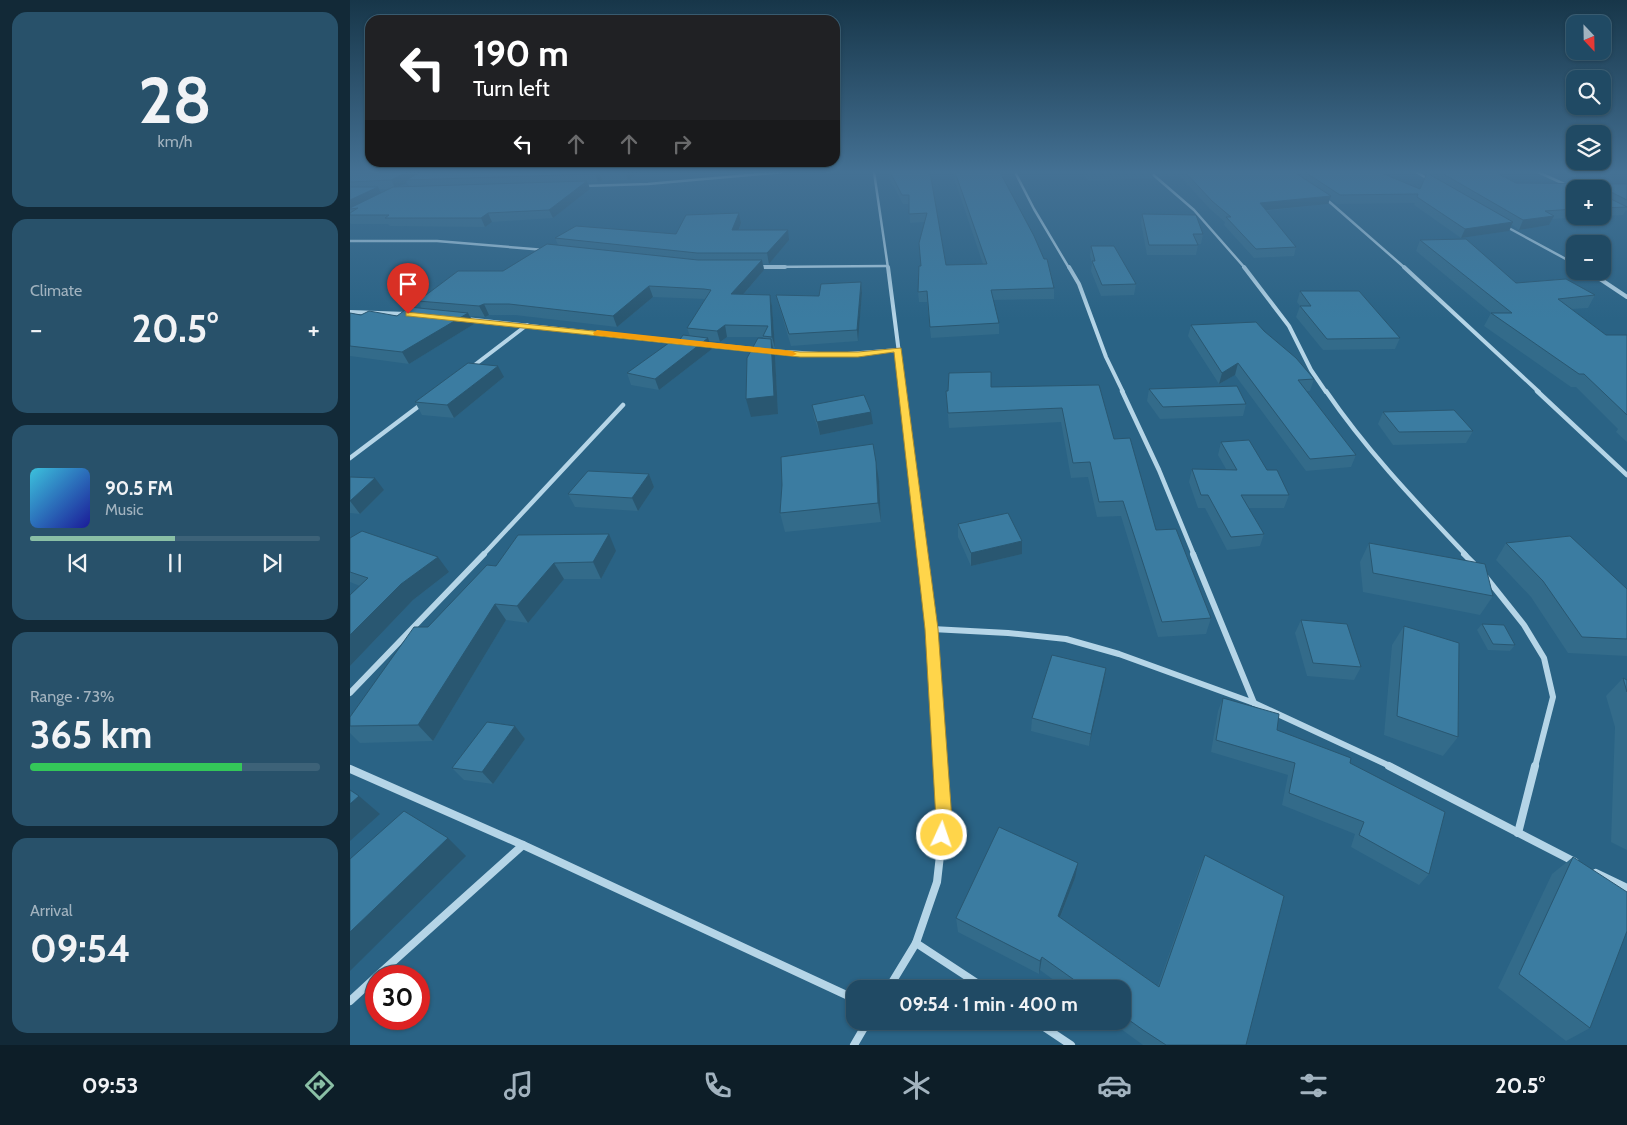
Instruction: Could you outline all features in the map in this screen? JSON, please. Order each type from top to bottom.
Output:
[{"type":"street","points":[[881,221],[932,629],[944,820],[937,882],[916,943],[893,980]]},
{"type":"street","points":[[1041,221],[1079,284],[1106,357],[1159,470],[1254,703]]},
{"type":"street","points":[[1203,221],[1246,269],[1289,326],[1311,370],[1345,419],[1382,465],[1485,576],[1524,625],[1544,658],[1553,698],[1518,834]]},
{"type":"street","points":[[1350,221],[1419,280],[1627,475]]},
{"type":"street","points":[[1497,221],[1566,259]]},
{"type":"street","points":[[350,241],[437,241],[554,251]]},
{"type":"street","points":[[748,267],[887,266]]},
{"type":"street","points":[[1602,280],[1627,297]]},
{"type":"street","points":[[350,312],[413,314]]},
{"type":"street","points":[[457,318],[677,342]]},
{"type":"street","points":[[466,371],[527,325]]},
{"type":"street","points":[[696,344],[809,355],[858,354],[898,350]]},
{"type":"street","points":[[350,458],[427,400]]},
{"type":"street","points":[[350,693],[505,532],[623,405]]},
{"type":"street","points":[[932,629],[1008,633],[1066,639],[1119,654],[1254,703],[1360,751],[1518,834],[1627,888]]},
{"type":"street","points":[[350,769],[523,845],[846,995]]},
{"type":"street","points":[[390,965],[523,845]]},
{"type":"street","points":[[916,943],[972,980]]},
{"type":"street","points":[[350,1001],[365,988]]},
{"type":"street","points":[[854,1045],[863,1030]]},
{"type":"street","points":[[1048,1030],[1071,1045]]},
{"type":"building","points":[[683,221],[736,221],[732,230],[788,230],[767,253],[697,253],[555,238],[576,226],[676,234]]},
{"type":"building","points":[[925,221],[938,221],[946,265],[987,264],[972,221],[1026,221],[1044,259],[1047,259],[1054,288],[991,290],[999,323],[930,327],[927,291],[918,292],[919,266],[921,266],[919,243]]},
{"type":"building","points":[[1144,221],[1198,221],[1203,234],[1193,234],[1198,245],[1149,245]]},
{"type":"building","points":[[1230,221],[1275,221],[1296,247],[1256,249]]},
{"type":"building","points":[[1453,221],[1513,222],[1465,229]]},
{"type":"building","points":[[1466,239],[1516,283],[1566,279],[1595,295],[1558,299],[1606,335],[1627,335],[1627,415],[1584,374],[1579,374],[1491,313],[1512,313],[1420,240]]},
{"type":"building","points":[[547,244],[698,260],[762,260],[731,294],[770,295],[772,337],[763,336],[768,326],[725,325],[717,331],[687,328],[711,290],[704,289],[649,286],[613,316],[509,304],[484,304],[479,306],[418,301],[458,271],[503,271]]},
{"type":"building","points":[[1091,246],[1114,246],[1136,284],[1102,285],[1092,261],[1095,261]]},
{"type":"building","points":[[861,282],[857,330],[789,334],[776,295],[819,296],[821,284]]},
{"type":"building","points":[[1300,291],[1359,291],[1400,338],[1327,339],[1300,306],[1311,306]]},
{"type":"building","points":[[409,307],[468,313],[402,352],[350,346],[350,313],[361,315],[369,311],[397,316]]},
{"type":"building","points":[[1256,322],[1296,358],[1314,379],[1298,380],[1356,455],[1310,459],[1238,363],[1222,373],[1191,325]]},
{"type":"building","points":[[683,335],[708,338],[655,379],[627,373],[673,340],[679,341]]},
{"type":"building","points":[[758,338],[771,339],[774,396],[746,399],[747,358]]},
{"type":"building","points":[[468,363],[498,366],[447,405],[415,402]]},
{"type":"building","points":[[991,372],[991,387],[1099,385],[1114,439],[1130,438],[1156,530],[1176,529],[1211,618],[1162,622],[1123,501],[1099,502],[1090,462],[1073,463],[1062,408],[948,413],[946,391],[948,391],[949,373]]},
{"type":"building","points":[[1237,386],[1246,404],[1163,407],[1149,389]]},
{"type":"building","points":[[864,395],[871,412],[817,422],[812,405]]},
{"type":"building","points":[[1454,410],[1473,431],[1399,432],[1383,412]]},
{"type":"building","points":[[1249,440],[1267,470],[1277,470],[1289,495],[1241,495],[1264,534],[1231,537],[1208,495],[1201,495],[1192,469],[1237,470],[1221,442]]},
{"type":"building","points":[[873,444],[878,503],[780,513],[781,457]]},
{"type":"building","points":[[588,471],[649,474],[632,498],[568,494]]},
{"type":"building","points":[[350,477],[375,478],[350,501]]},
{"type":"building","points":[[1008,513],[1022,541],[971,553],[958,524]]},
{"type":"building","points":[[362,531],[438,557],[401,584],[350,635],[350,595],[368,578],[350,572],[350,538]]},
{"type":"building","points":[[609,534],[593,562],[554,563],[517,606],[495,604],[418,725],[350,726],[350,717],[414,627],[428,627],[487,565],[496,566],[518,535]]},
{"type":"building","points":[[1570,536],[1627,589],[1627,639],[1582,637],[1543,581],[1506,543]]},
{"type":"building","points":[[1369,543],[1485,564],[1493,596],[1373,573]]},
{"type":"building","points":[[1301,620],[1347,624],[1361,667],[1313,663]]},
{"type":"building","points":[[1482,624],[1504,625],[1515,645],[1493,644]]},
{"type":"building","points":[[1404,626],[1459,643],[1458,737],[1397,716]]},
{"type":"building","points":[[1052,655],[1106,668],[1091,734],[1032,718]]},
{"type":"building","points":[[1623,678],[1627,680],[1627,692]]},
{"type":"building","points":[[1223,698],[1279,714],[1277,730],[1351,758],[1350,763],[1445,812],[1429,874],[1359,835],[1364,822],[1289,793],[1295,763],[1216,740]]},
{"type":"building","points":[[487,722],[515,726],[482,772],[452,768]]},
{"type":"building","points":[[350,790],[359,796],[350,804]]},
{"type":"building","points":[[404,811],[448,838],[350,932],[350,859]]},
{"type":"building","points":[[999,827],[1078,863],[1058,916],[1159,987],[1205,855],[1284,896],[1246,1045],[1166,1045],[1131,1021],[1131,980],[1074,980],[1042,957],[1040,961],[956,918]]},
{"type":"building","points":[[1573,857],[1627,892],[1627,931],[1590,1028],[1519,974]]},
{"type":"slow traffic","points":[[597,333],[792,354]]},
{"type":"route","points":[[408,314],[800,355],[834,356],[898,350],[932,629],[944,820],[942,835]]}]
